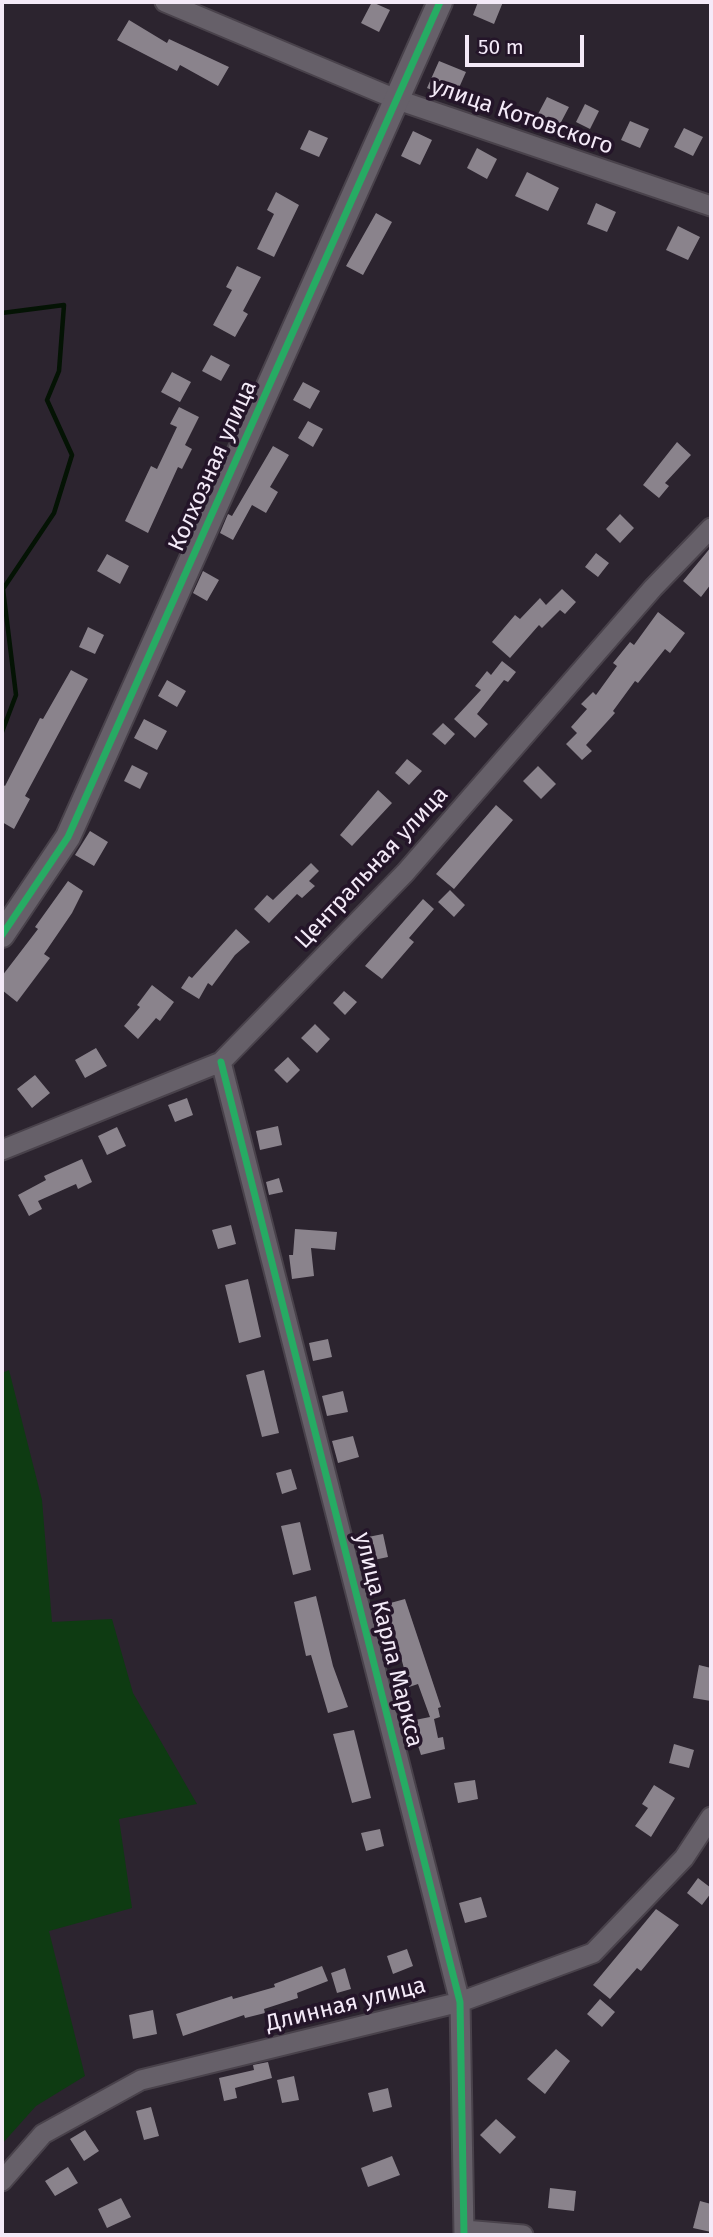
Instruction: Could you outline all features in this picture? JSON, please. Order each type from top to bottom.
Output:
[{"type":"street","name":"улица Котовского","points":[[165,2],[398,100],[711,206]]},
{"type":"street","name":"Колхозная улица","points":[[2,935],[68,837],[440,2]]},
{"type":"street","name":"Центральная улица","points":[[2,1150],[221,1062],[405,873],[653,588],[711,528]]},
{"type":"street","name":"улица Карла Маркса","points":[[221,1062],[460,2002],[464,2233]]},
{"type":"street","name":"Длинная улица","points":[[2,2181],[43,2134],[141,2080],[460,2002],[593,1953],[684,1858],[711,1817]]},
{"type":"street","points":[[464,2233],[523,2235]]},
{"type":"green space","points":[[9,1370],[42,1500],[52,1622],[112,1619],[133,1693],[197,1804],[119,1819],[132,1908],[49,1931],[85,2076],[36,2106],[2,2144],[2,1373]]},
{"type":"building","points":[[372,2],[390,10],[379,32],[361,23]]},
{"type":"building","points":[[478,2],[503,2],[494,24],[473,15]]},
{"type":"building","points":[[129,20],[167,43],[169,39],[229,67],[218,86],[180,65],[177,71],[117,40]]},
{"type":"building","points":[[439,61],[466,72],[454,99],[427,88]]},
{"type":"building","points":[[547,97],[569,107],[559,126],[537,116]]},
{"type":"building","points":[[585,104],[599,111],[590,129],[576,122]]},
{"type":"building","points":[[630,121],[649,129],[640,148],[621,140]]},
{"type":"building","points":[[684,128],[703,137],[693,156],[674,147]]},
{"type":"building","points":[[309,130],[328,138],[319,157],[300,149]]},
{"type":"building","points":[[413,131],[432,140],[420,165],[401,156]]},
{"type":"building","points":[[477,148],[497,159],[487,179],[467,168]]},
{"type":"building","points":[[527,172],[559,188],[548,211],[515,196]]},
{"type":"building","points":[[276,192],[299,205],[274,257],[257,249],[274,214],[267,210]]},
{"type":"building","points":[[596,203],[616,212],[607,232],[587,224]]},
{"type":"building","points":[[376,213],[392,222],[363,275],[346,266]]},
{"type":"building","points":[[678,226],[700,237],[688,260],[666,250]]},
{"type":"building","points":[[237,266],[261,277],[243,311],[248,314],[235,337],[213,325],[232,290],[226,287]]},
{"type":"building","points":[[211,355],[230,365],[221,381],[202,371]]},
{"type":"building","points":[[172,372],[191,382],[180,402],[161,392]]},
{"type":"building","points":[[303,382],[320,391],[310,409],[293,400]]},
{"type":"building","points":[[179,407],[199,417],[185,445],[192,449],[182,469],[178,467],[148,533],[125,521],[151,466],[157,469],[177,427],[170,424]]},
{"type":"building","points":[[308,421],[323,429],[313,447],[298,438]]},
{"type":"building","points":[[677,442],[691,455],[665,483],[669,486],[659,498],[643,485]]},
{"type":"building","points":[[273,446],[289,455],[270,487],[278,492],[266,513],[252,505],[233,540],[220,533],[228,514],[232,516]]},
{"type":"building","points":[[620,514],[634,528],[620,543],[606,529]]},
{"type":"building","points":[[711,547],[711,584],[701,597],[683,581]]},
{"type":"building","points":[[596,553],[609,563],[598,577],[585,567]]},
{"type":"building","points":[[107,554],[129,566],[120,584],[97,571]]},
{"type":"building","points":[[203,571],[219,580],[207,601],[193,593]]},
{"type":"building","points":[[562,589],[576,602],[565,614],[560,610],[542,628],[539,625],[510,658],[492,642],[515,615],[520,619],[540,598],[546,605]]},
{"type":"building","points":[[658,612],[685,633],[670,653],[665,649],[638,683],[635,681],[613,711],[615,713],[586,745],[592,751],[582,760],[566,744],[577,733],[571,727],[587,709],[581,704],[593,692],[596,695],[617,666],[613,663],[630,642],[634,645]]},
{"type":"building","points":[[88,627],[104,635],[95,654],[79,647]]},
{"type":"building","points":[[502,661],[516,672],[508,682],[504,680],[477,714],[488,724],[475,738],[454,719],[481,690],[475,686],[487,671],[491,675]]},
{"type":"building","points":[[71,670],[88,679],[25,796],[30,799],[14,829],[2,822],[2,784],[5,786],[40,718],[43,719]]},
{"type":"building","points":[[167,680],[186,691],[177,707],[158,696]]},
{"type":"building","points":[[144,719],[167,731],[157,750],[134,738]]},
{"type":"building","points":[[443,723],[455,734],[445,745],[432,734]]},
{"type":"building","points":[[407,759],[422,771],[409,785],[395,773]]},
{"type":"building","points":[[132,765],[148,773],[140,789],[124,781]]},
{"type":"building","points":[[538,766],[556,784],[541,799],[523,781]]},
{"type":"building","points":[[378,790],[392,803],[352,846],[340,835]]},
{"type":"building","points":[[496,805],[513,820],[454,889],[436,874]]},
{"type":"building","points":[[90,831],[108,842],[94,866],[75,855]]},
{"type":"building","points":[[311,863],[319,871],[309,881],[315,886],[302,898],[297,894],[269,923],[254,909],[267,895],[273,900]]},
{"type":"building","points":[[68,881],[83,891],[72,913],[44,954],[50,958],[17,1002],[2,990],[2,976],[38,929],[35,927]]},
{"type":"building","points":[[450,890],[465,905],[454,917],[438,902]]},
{"type":"building","points":[[423,899],[434,909],[409,938],[414,942],[382,979],[365,966]]},
{"type":"building","points":[[236,929],[250,942],[235,955],[212,986],[208,983],[199,999],[181,988],[189,976],[192,978]]},
{"type":"building","points":[[152,985],[174,1002],[160,1021],[156,1018],[138,1039],[124,1026],[140,1007],[137,1005]]},
{"type":"building","points":[[344,991],[357,1002],[345,1015],[333,1003]]},
{"type":"building","points":[[315,1024],[330,1039],[317,1053],[301,1038]]},
{"type":"building","points":[[96,1048],[107,1066],[85,1078],[75,1060]]},
{"type":"building","points":[[288,1057],[300,1070],[287,1083],[274,1070]]},
{"type":"building","points":[[35,1075],[50,1093],[32,1108],[17,1089]]},
{"type":"building","points":[[187,1098],[193,1115],[175,1122],[168,1105]]},
{"type":"building","points":[[278,1126],[282,1145],[260,1150],[256,1131]]},
{"type":"building","points":[[117,1127],[126,1146],[107,1155],[98,1136]]},
{"type":"building","points":[[82,1159],[92,1182],[78,1189],[76,1184],[38,1201],[42,1209],[29,1216],[18,1195],[46,1180],[44,1176]]},
{"type":"building","points":[[279,1178],[283,1192],[269,1195],[266,1182]]},
{"type":"building","points":[[231,1225],[236,1244],[218,1249],[212,1230]]},
{"type":"building","points":[[295,1229],[337,1232],[335,1250],[311,1248],[314,1276],[292,1279],[289,1255],[293,1255]]},
{"type":"building","points":[[248,1279],[261,1337],[239,1343],[225,1285]]},
{"type":"building","points":[[328,1339],[332,1357],[313,1361],[309,1343]]},
{"type":"building","points":[[264,1370],[279,1433],[262,1437],[246,1375]]},
{"type":"building","points":[[343,1391],[348,1412],[327,1416],[322,1396]]},
{"type":"building","points":[[353,1436],[359,1457],[338,1463],[332,1441]]},
{"type":"building","points":[[291,1469],[297,1489],[282,1494],[276,1473]]},
{"type":"building","points":[[300,1522],[311,1570],[293,1575],[281,1526]]},
{"type":"building","points":[[383,1534],[388,1557],[369,1561],[363,1538]]},
{"type":"building","points":[[316,1596],[333,1666],[348,1707],[328,1713],[311,1655],[306,1656],[294,1602]]},
{"type":"building","points":[[405,1599],[441,1707],[438,1708],[440,1717],[434,1719],[438,1738],[443,1737],[445,1749],[421,1755],[410,1721],[430,1717],[418,1684],[409,1687],[392,1624],[389,1625],[383,1605]]},
{"type":"building","points":[[699,1665],[711,1668],[711,1701],[693,1698]]},
{"type":"building","points":[[354,1730],[371,1798],[352,1803],[333,1734]]},
{"type":"building","points":[[674,1744],[694,1750],[689,1768],[669,1763]]},
{"type":"building","points":[[475,1780],[478,1799],[458,1803],[454,1783]]},
{"type":"building","points":[[654,1785],[675,1798],[651,1837],[635,1826],[648,1808],[642,1804]]},
{"type":"building","points":[[380,1829],[384,1846],[366,1851],[361,1833]]},
{"type":"building","points":[[698,1878],[711,1888],[711,1893],[702,1905],[687,1893]]},
{"type":"building","points":[[481,1897],[487,1917],[465,1923],[459,1903]]},
{"type":"building","points":[[656,1909],[679,1925],[641,1971],[637,1968],[610,1999],[593,1985]]},
{"type":"building","points":[[407,1949],[413,1966],[393,1974],[387,1956]]},
{"type":"building","points":[[322,1966],[328,1981],[297,1993],[298,1998],[264,2009],[265,2013],[245,2018],[244,2015],[183,2036],[176,2014],[232,1996],[233,1999],[275,1987],[274,1984]]},
{"type":"building","points":[[345,1968],[351,1989],[337,1993],[331,1973]]},
{"type":"building","points":[[600,1999],[615,2012],[602,2027],[587,2014]]},
{"type":"building","points":[[153,2010],[157,2034],[133,2039],[129,2015]]},
{"type":"building","points":[[556,2049],[570,2061],[545,2094],[527,2079]]},
{"type":"building","points":[[268,2062],[272,2078],[235,2088],[237,2098],[224,2101],[219,2078],[254,2070],[253,2065]]},
{"type":"building","points":[[294,2076],[299,2100],[282,2103],[277,2080]]},
{"type":"building","points":[[388,2088],[392,2107],[373,2112],[368,2093]]},
{"type":"building","points":[[151,2107],[159,2136],[144,2140],[136,2111]]},
{"type":"building","points":[[496,2119],[516,2137],[500,2154],[480,2135]]},
{"type":"building","points":[[85,2130],[99,2151],[84,2161],[70,2139]]},
{"type":"building","points":[[392,2156],[400,2175],[368,2187],[361,2168]]},
{"type":"building","points":[[68,2167],[78,2183],[55,2196],[45,2181]]},
{"type":"building","points":[[550,2188],[576,2191],[574,2211],[548,2208]]},
{"type":"building","points":[[121,2198],[131,2217],[107,2228],[98,2209]]},
{"type":"building","points":[[700,2201],[711,2204],[711,2232],[693,2228]]},
{"type":"waterway","points":[[2,313],[64,305],[59,371],[47,400],[72,455],[54,513],[3,589],[16,695],[2,732]]},
{"type":"cycle path","points":[[2,935],[68,837],[440,2]]},
{"type":"cycle path","points":[[221,1062],[460,2002],[464,2235]]}]
